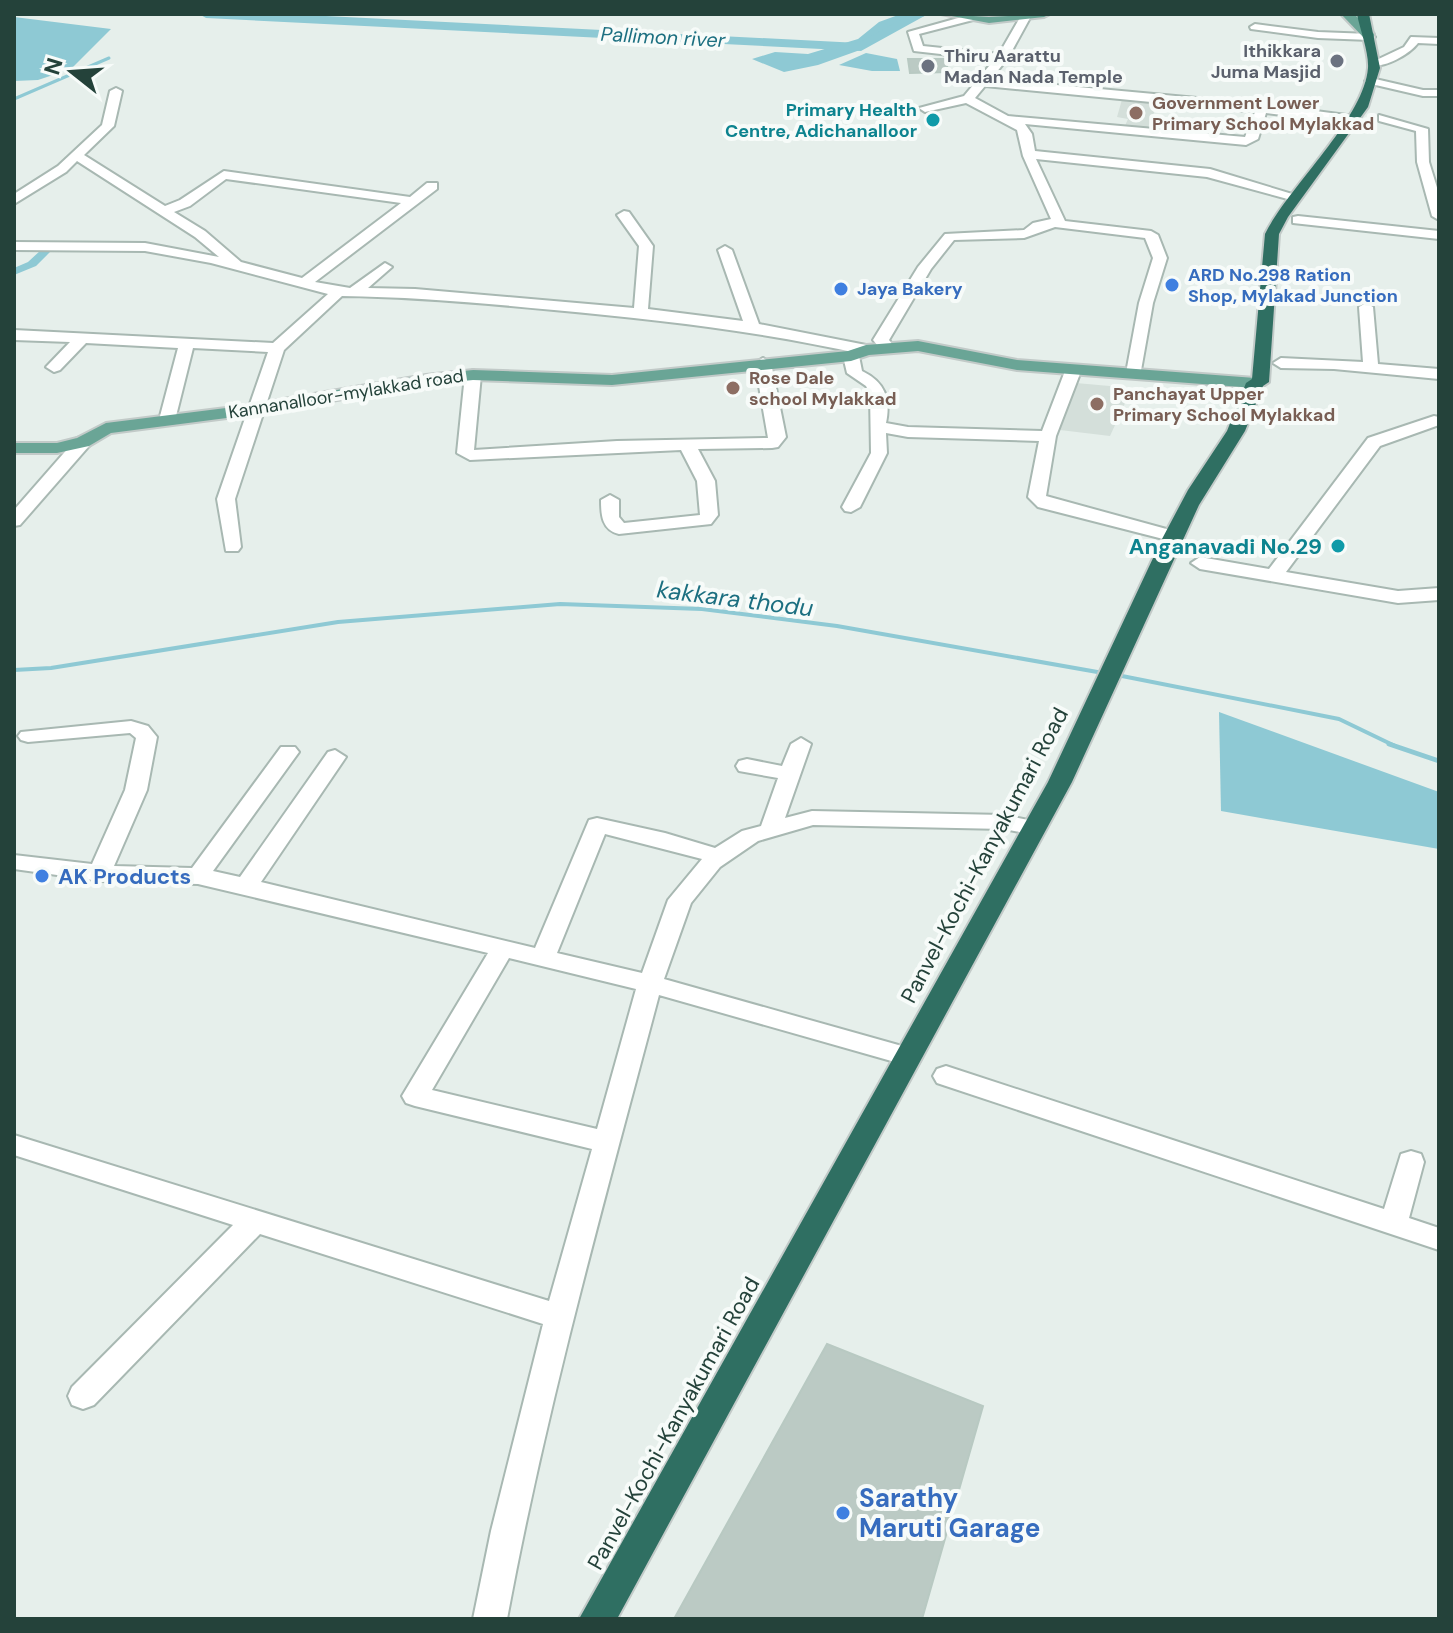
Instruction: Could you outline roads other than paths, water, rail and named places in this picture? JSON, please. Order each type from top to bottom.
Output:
[{"type":"highway","points":[[1363,14],[1370,37],[1373,72]]},
{"type":"highway","name":"Panvel-Kochi-Kanyakumari Road","points":[[597,1619],[1060,782],[1108,671],[1190,504],[1251,403],[1255,383],[1260,382],[1272,234],[1295,197],[1354,120],[1373,72]]},
{"type":"main road","points":[[949,14],[1001,20],[1044,14]]},
{"type":"main road","points":[[1347,14],[1370,37]]},
{"type":"main road","name":"Kannanalloor-mylakkad road","points":[[14,448],[57,448],[83,442],[106,428],[473,375],[612,380],[918,346],[975,359],[1073,371],[1255,383]]},
{"type":"street","points":[[925,108],[968,99],[1002,58],[1026,16]]},
{"type":"street","points":[[969,18],[913,32],[918,49],[1002,58]]},
{"type":"street","points":[[1255,27],[1318,35],[1370,37]]},
{"type":"street","points":[[1373,72],[1408,49],[1415,39],[1439,41]]},
{"type":"street","points":[[1373,72],[1423,93],[1439,93]]},
{"type":"street","points":[[984,82],[1262,108],[1354,120]]},
{"type":"street","points":[[14,200],[62,169],[108,126],[116,91]]},
{"type":"street","points":[[968,99],[1009,119],[1026,134],[1029,154],[1058,222]]},
{"type":"street","points":[[1009,119],[1246,141],[1252,139],[1262,108]]},
{"type":"street","points":[[1383,118],[1422,129],[1423,162],[1439,216]]},
{"type":"street","points":[[1029,154],[1210,173],[1222,179],[1295,197]]},
{"type":"street","points":[[76,155],[200,234],[236,265]]},
{"type":"street","points":[[163,211],[185,203],[224,175],[412,201]]},
{"type":"street","points":[[303,284],[432,186]]},
{"type":"street","points":[[624,215],[646,246],[641,314]]},
{"type":"street","points":[[1298,220],[1439,235]]},
{"type":"street","points":[[888,349],[881,340],[925,267],[950,237],[1023,235],[1034,232],[1038,226],[1058,222],[1150,235],[1160,252],[1146,303],[1134,373]]},
{"type":"street","points":[[14,246],[145,247],[346,292],[415,293],[752,326],[859,353],[855,373],[869,380],[882,410],[877,426],[879,453],[851,507]]},
{"type":"street","points":[[725,250],[752,326]]},
{"type":"street","points":[[232,547],[226,499],[277,348],[346,292],[385,267]]},
{"type":"street","points":[[1366,307],[1371,367]]},
{"type":"street","points":[[14,335],[277,348]]},
{"type":"street","points":[[54,367],[82,339]]},
{"type":"street","points":[[167,420],[186,345]]},
{"type":"street","points":[[473,375],[466,454],[777,441],[763,363]]},
{"type":"street","points":[[1281,363],[1439,374]]},
{"type":"street","points":[[1073,371],[1048,436],[1037,495],[1041,502],[1175,537]]},
{"type":"street","points":[[1274,576],[1374,442],[1437,418]]},
{"type":"street","points":[[877,426],[908,432],[1048,436]]},
{"type":"street","points":[[14,521],[83,442]]},
{"type":"street","points":[[610,500],[610,518],[619,529],[705,520],[709,515],[706,481],[687,445]]},
{"type":"street","points":[[1200,563],[1398,597],[1439,594]]},
{"type":"street","points":[[28,736],[131,727],[141,730],[147,737],[136,790],[100,873]]},
{"type":"street","points":[[770,830],[801,744]]},
{"type":"street","points":[[198,876],[288,752]]},
{"type":"street","points":[[246,886],[335,757]]},
{"type":"street","points":[[747,766],[790,774]]},
{"type":"street","points":[[490,1619],[507,1531],[559,1317],[650,984],[680,900],[719,857],[750,836],[812,818],[1004,822],[1035,828]]},
{"type":"street","points":[[543,958],[597,825],[665,840],[719,857]]},
{"type":"street","points":[[14,862],[100,873],[198,876],[246,886],[650,984],[909,1057]]},
{"type":"street","points":[[503,949],[415,1096],[606,1142]]},
{"type":"street","points":[[946,1076],[1439,1239]]},
{"type":"street","points":[[14,1145],[559,1317]]},
{"type":"street","points":[[1394,1222],[1411,1162]]},
{"type":"street","points":[[83,1396],[254,1222]]},
{"type":"water","points":[[901,14],[930,14],[905,23],[860,50],[818,65],[784,72],[752,59],[775,52],[808,54],[858,39],[879,22]]},
{"type":"water","points":[[14,17],[111,29],[71,69],[38,80],[14,81]]},
{"type":"water","points":[[866,53],[897,59],[900,71],[872,71],[839,65]]},
{"type":"water","points":[[1219,712],[1439,792],[1439,849],[1221,811]]},
{"type":"waterway","name":"Pallimon river","points":[[206,14],[861,47],[921,14]]},
{"type":"waterway","points":[[14,99],[109,58]]},
{"type":"waterway","points":[[14,272],[32,264],[45,252]]},
{"type":"waterway","name":"kakkara thodu","points":[[14,670],[51,668],[338,622],[560,604],[702,609],[837,626],[1103,673]]},
{"type":"waterway","name":"kakkara thodu","points":[[1117,675],[1339,719],[1395,746]]},
{"type":"waterway","name":"kakkara thodu","points":[[1389,744],[1439,761]]},
{"type":"place","name":"Ithikkara Juma Masjid","points":[[1337,61]]},
{"type":"place","name":"Thiru Aarattu Madan Nada Temple","points":[[928,66]]},
{"type":"place","name":"Government Lower Primary School Mylakkad","points":[[1136,113]]},
{"type":"place","name":"Primary Health Centre, Adichanalloor","points":[[933,120]]},
{"type":"place","name":"ARD No.298 Ration Shop, Mylakad Junction","points":[[1172,285]]},
{"type":"place","name":"Jaya Bakery","points":[[841,289]]},
{"type":"place","name":"Rose Dale school Mylakkad","points":[[733,388]]},
{"type":"place","name":"Panchayat Upper Primary School Mylakkad","points":[[1097,404]]},
{"type":"place","name":"Anganavadi No.29","points":[[1338,546]]},
{"type":"place","name":"AK Products","points":[[42,876]]},
{"type":"place","name":"Sarathy Maruti Garage","points":[[843,1513]]}]
